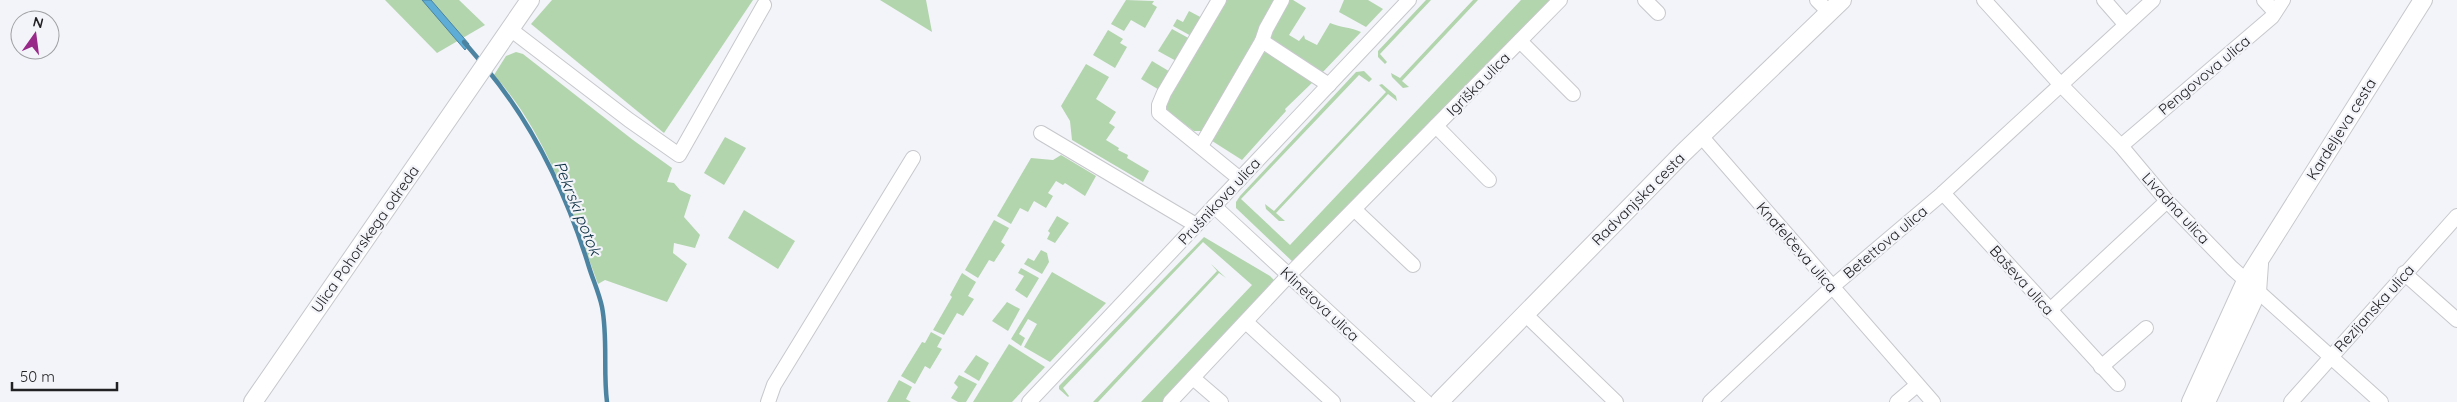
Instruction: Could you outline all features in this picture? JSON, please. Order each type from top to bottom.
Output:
[{"type":"street","points":[[530,0],[510,28],[628,120],[679,155],[764,5]]},
{"type":"street","points":[[1219,0],[1164,93],[1159,105],[1160,113],[1165,119],[1240,179]]},
{"type":"street","points":[[1201,146],[1262,41],[1271,17],[1282,0]]},
{"type":"street","name":"Prušnikova ulica","points":[[1029,402],[1409,0]]},
{"type":"street","name":"Igriška ulica","points":[[1170,402],[1289,275],[1560,0]]},
{"type":"street","points":[[1645,0],[1658,13]]},
{"type":"street","points":[[1816,0],[1836,6]]},
{"type":"street","name":"Livadna ulica","points":[[1984,0],[2061,85],[2121,146],[2167,201],[2251,286],[2381,402]]},
{"type":"street","points":[[2104,0],[2125,24]]},
{"type":"street","name":"Betettova ulica","points":[[1710,402],[1832,287],[1944,193],[2153,0]]},
{"type":"street","points":[[2264,0],[2279,6]]},
{"type":"street","name":"Kardeljeva cesta","points":[[2206,402],[2260,259],[2423,0]]},
{"type":"street","name":"Radvanjska cesta","points":[[1439,402],[1701,136],[1836,6]]},
{"type":"street","name":"Pengovova ulica","points":[[2121,146],[2272,17],[2279,6]]},
{"type":"street","name":"Ulica Pohorskega odreda","points":[[252,402],[510,28]]},
{"type":"street","points":[[1262,41],[1329,85]]},
{"type":"street","name":"Igriška ulica","points":[[1520,42],[1573,94]]},
{"type":"street","name":"Igriška ulica","points":[[1436,126],[1489,180]]},
{"type":"street","points":[[1040,133],[1196,225]]},
{"type":"street","name":"Knafelčeva ulica","points":[[1701,136],[1933,402]]},
{"type":"street","points":[[768,402],[774,385],[913,158]]},
{"type":"street","name":"Baševa ulica","points":[[1944,193],[2049,311],[2118,384]]},
{"type":"street","points":[[2049,311],[2167,201]]},
{"type":"street","name":"Klinetova ulica","points":[[1214,206],[1426,402]]},
{"type":"street","points":[[1355,210],[1413,266]]},
{"type":"street","name":"Rezijanska ulica","points":[[2291,402],[2404,273],[2456,217]]},
{"type":"street","points":[[2404,273],[2457,320]]},
{"type":"street","name":"Kardeljeva cesta","points":[[2191,402],[2251,286]]},
{"type":"street","points":[[1524,314],[1606,399]]},
{"type":"street","points":[[1246,322],[1333,402]]},
{"type":"street","points":[[2101,367],[2146,328]]},
{"type":"street","points":[[1193,378],[1221,402]]},
{"type":"street","points":[[1897,402],[1917,385]]},
{"type":"green space","points":[[385,0],[459,0],[485,25],[437,53]]},
{"type":"green space","points":[[552,0],[753,0],[664,133],[531,24]]},
{"type":"green space","points":[[880,0],[926,0],[932,32]]},
{"type":"green space","points":[[1126,0],[1154,1],[1152,4],[1157,7],[1145,28],[1131,20],[1124,31],[1111,24]]},
{"type":"green space","points":[[1223,0],[1278,0],[1254,47],[1203,131],[1194,131],[1163,108]]},
{"type":"green space","points":[[1285,0],[1293,0],[1306,8],[1289,35],[1299,41],[1304,35],[1305,39],[1317,45],[1330,23],[1361,32],[1321,74],[1270,40],[1273,20]]},
{"type":"green space","points":[[1344,0],[1368,0],[1383,9],[1366,27],[1339,12]]},
{"type":"green space","points":[[1426,0],[1431,0],[1380,54],[1387,62],[1385,64],[1378,57],[1378,51]]},
{"type":"green space","points":[[1473,0],[1478,0],[1402,81],[1409,87],[1403,88],[1392,77],[1391,73],[1400,78]]},
{"type":"green space","points":[[1521,0],[1551,0],[1294,263],[1236,208],[1236,202],[1240,196],[1356,72],[1364,71],[1372,79],[1369,82],[1359,75],[1241,199],[1290,245]]},
{"type":"green space","points":[[1189,11],[1204,19],[1193,37],[1173,26],[1177,19],[1183,22]]},
{"type":"green space","points":[[1172,29],[1192,40],[1178,62],[1158,51]]},
{"type":"green space","points":[[1108,30],[1123,39],[1120,43],[1127,47],[1115,68],[1093,55]]},
{"type":"green space","points":[[516,52],[523,54],[672,168],[667,182],[674,183],[680,190],[691,195],[684,217],[700,235],[695,248],[674,243],[673,253],[687,264],[667,302],[605,280],[598,284],[556,174],[529,122],[513,98],[494,75],[506,56]]},
{"type":"green space","points":[[1263,52],[1269,53],[1314,81],[1285,109],[1286,111],[1242,160],[1209,139]]},
{"type":"green space","points":[[1152,61],[1172,73],[1161,91],[1141,79]]},
{"type":"green space","points":[[1086,64],[1109,77],[1096,99],[1116,112],[1109,123],[1115,127],[1106,140],[1119,148],[1118,150],[1128,155],[1127,158],[1149,171],[1143,182],[1072,140],[1070,121],[1061,106]]},
{"type":"green space","points":[[1382,84],[1396,96],[1397,101],[1388,94],[1276,213],[1285,221],[1279,221],[1266,209],[1265,204],[1274,211],[1386,92],[1379,85]]},
{"type":"green space","points":[[725,137],[746,148],[724,185],[704,173]]},
{"type":"green space","points":[[1061,155],[1096,176],[1085,196],[1065,183],[1063,185],[1056,181],[1048,193],[1053,196],[1046,208],[1034,201],[1028,212],[1020,208],[1011,224],[997,216],[1031,158],[1053,160]]},
{"type":"green space","points":[[744,210],[795,241],[778,269],[728,238]]},
{"type":"green space","points":[[1057,216],[1069,223],[1055,243],[1047,239],[1050,233],[1048,231]]},
{"type":"green space","points":[[994,220],[1009,228],[1001,242],[1005,245],[994,262],[989,260],[978,278],[965,270]]},
{"type":"green space","points":[[1204,237],[1270,276],[1275,281],[1162,402],[1141,402],[1252,285],[1203,242],[1063,388],[1069,396],[1059,389],[1059,386]]},
{"type":"green space","points":[[1041,250],[1047,253],[1049,262],[1042,274],[1024,264],[1028,258],[1034,261]]},
{"type":"green space","points":[[1211,264],[1226,278],[1219,273],[1098,402],[1093,402],[1217,271]]},
{"type":"green space","points":[[1021,268],[1039,278],[1027,298],[1015,290],[1024,276],[1018,273]]},
{"type":"green space","points":[[1052,272],[1106,303],[1050,362],[1024,347],[1037,324],[1028,319],[1019,334],[1025,338],[1021,346],[1011,339]]},
{"type":"green space","points":[[962,273],[976,282],[968,296],[974,299],[963,316],[957,313],[944,335],[933,330],[952,297],[950,295]]},
{"type":"green space","points":[[1007,302],[1020,309],[1008,331],[992,321]]},
{"type":"green space","points":[[931,332],[942,338],[937,347],[942,349],[930,369],[925,366],[915,384],[901,376],[922,342],[925,343]]},
{"type":"green space","points":[[1009,344],[1045,367],[1012,402],[973,402]]},
{"type":"green space","points":[[976,355],[989,363],[979,381],[964,372]]},
{"type":"green space","points":[[959,375],[977,384],[966,402],[958,402],[951,398],[958,387],[954,383]]},
{"type":"green space","points":[[899,380],[912,387],[906,399],[911,402],[887,402]]},
{"type":"water","points":[[422,0],[431,0],[469,44],[465,50]]},
{"type":"waterway","name":"Pekrski potok","points":[[464,42],[481,62]]},
{"type":"waterway","name":"Pekrski potok","points":[[486,68],[520,114],[534,138],[548,163],[571,214],[602,307],[605,331],[607,402]]}]
